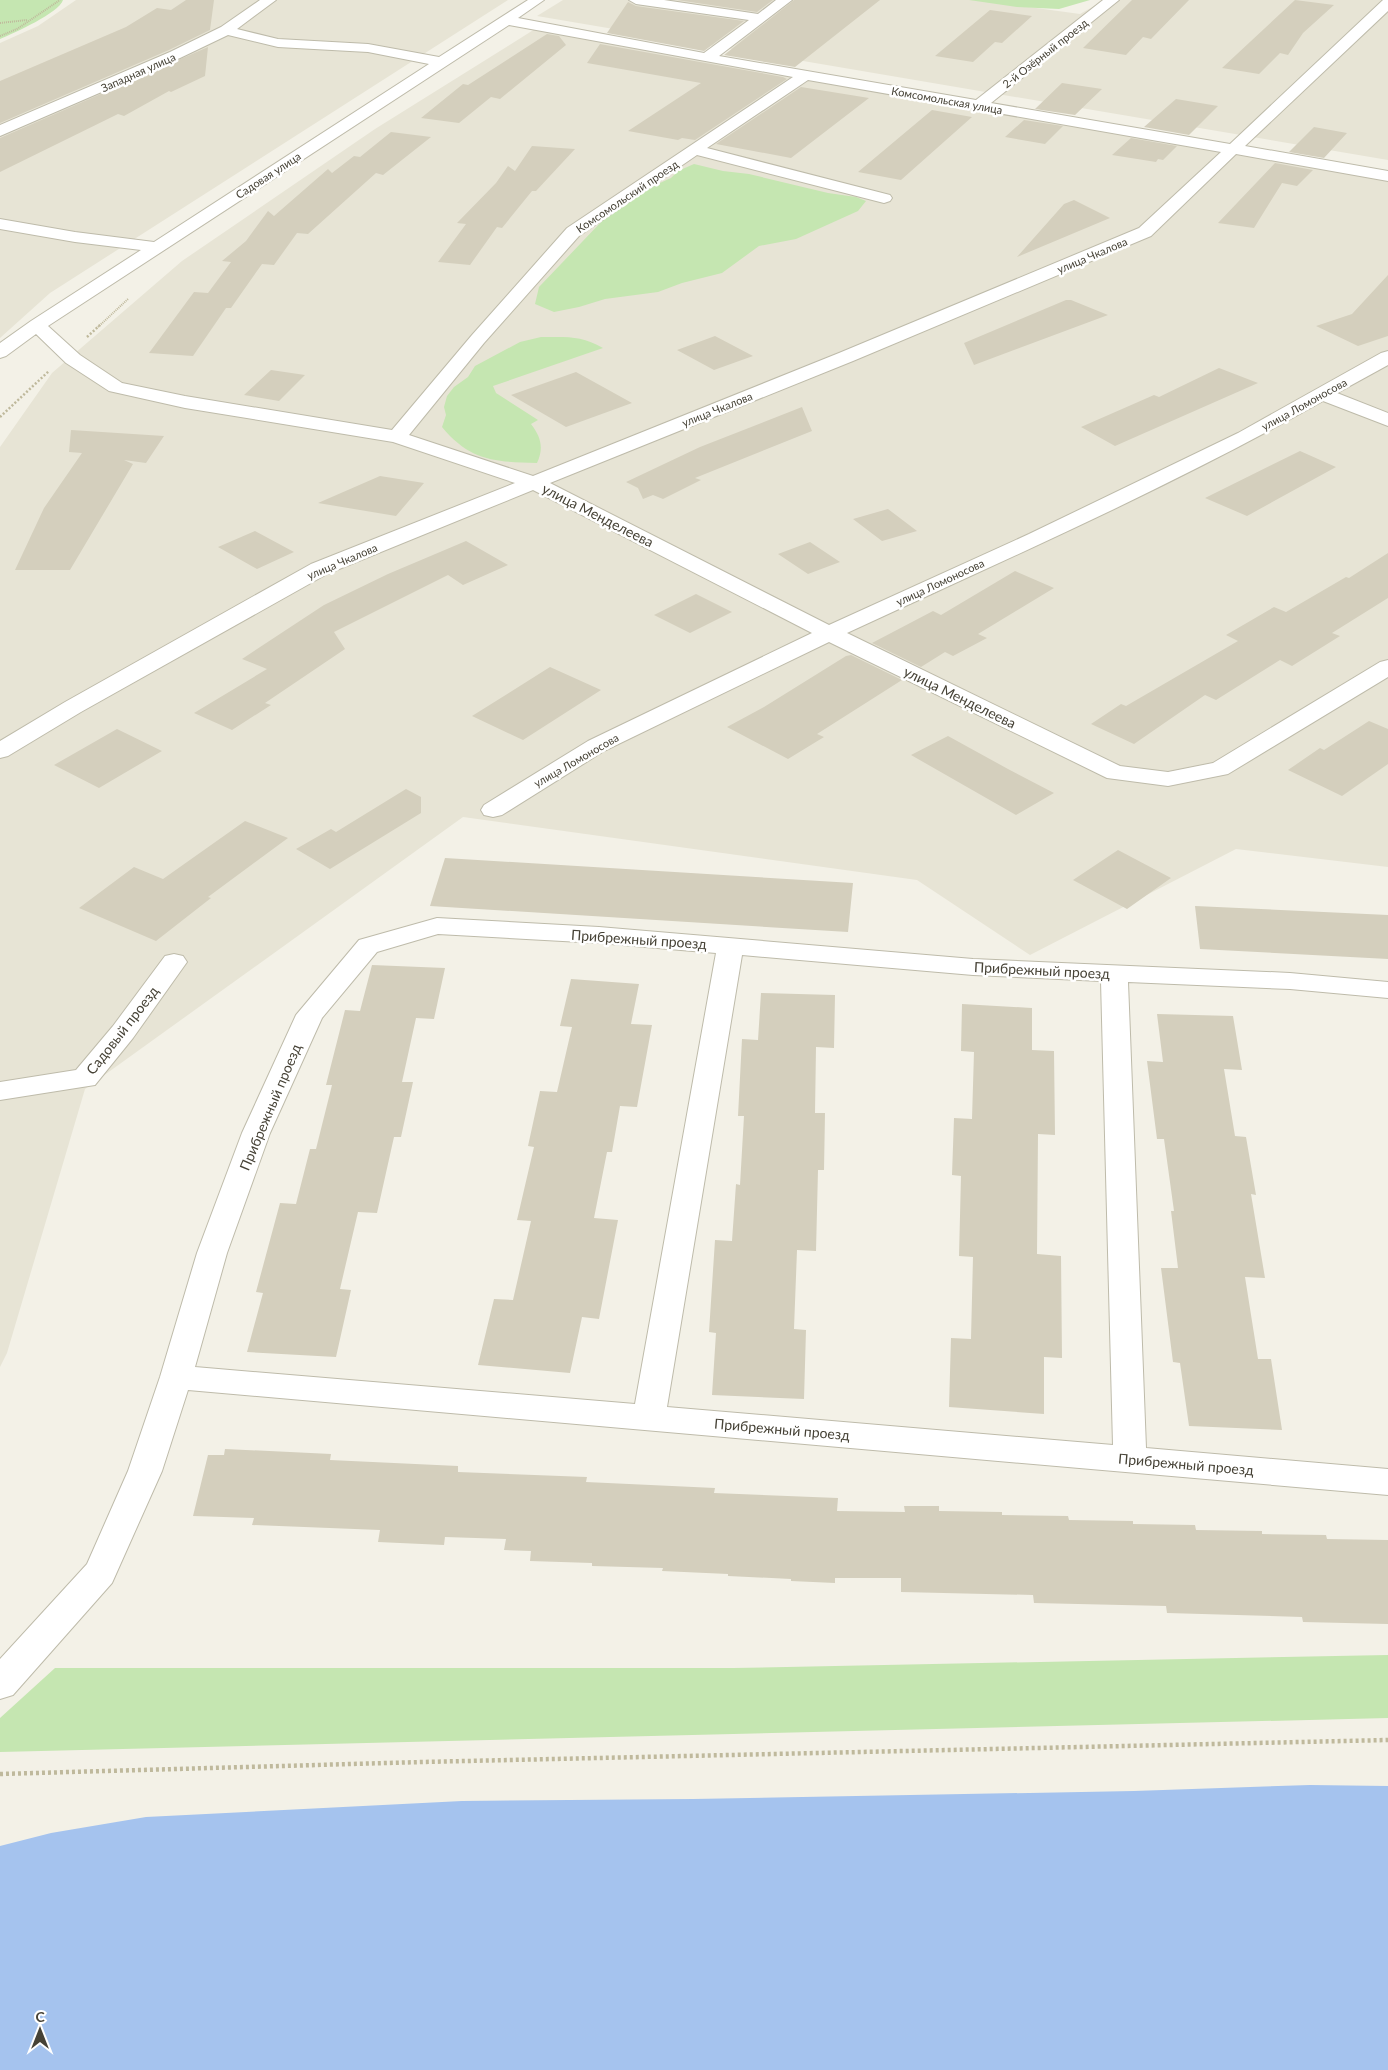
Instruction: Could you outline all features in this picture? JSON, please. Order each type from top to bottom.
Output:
[{"type":"street","name":"Западная улица","points":[[0,131],[175,55],[226,30],[269,0]]},
{"type":"street","name":"Садовая улица","points":[[0,352],[37,325],[537,0]]},
{"type":"street","points":[[636,0],[760,18]]},
{"type":"street","points":[[707,58],[785,0]]},
{"type":"street","name":"2-й Озёрный проезд","points":[[978,106],[1112,0]]},
{"type":"street","name":"улица Чкалова","points":[[0,751],[73,707],[319,569],[828,365],[1145,232],[1388,3]]},
{"type":"street","name":"Комсомольская улица","points":[[506,20],[806,76],[1388,176]]},
{"type":"street","points":[[226,30],[278,42],[368,48],[442,62]]},
{"type":"street","name":"Комсомольский проезд","points":[[397,437],[478,339],[572,232],[806,76]]},
{"type":"street","points":[[696,150],[884,198]]},
{"type":"street","points":[[0,224],[75,237],[156,247]]},
{"type":"street","name":"улица Менделеева","points":[[37,325],[73,359],[116,387],[185,402],[397,437],[535,483],[829,633],[1115,773],[1168,779],[1220,769],[1388,667]]},
{"type":"street","name":"улица Ломоносова","points":[[493,810],[596,746],[829,633],[1036,538],[1237,441],[1388,357]]},
{"type":"street","points":[[1322,394],[1388,420]]},
{"type":"street","name":"Прибрежный проезд","points":[[0,1684],[100,1573],[145,1471],[176,1378],[212,1253],[256,1133],[310,1016],[368,946],[437,926],[599,935],[973,967],[1290,981],[1388,990]]},
{"type":"street","points":[[649,1418],[730,946]]},
{"type":"street","name":"Садовый проезд","points":[[0,1091],[85,1078],[123,1032],[174,962]]},
{"type":"street","points":[[1114,973],[1130,1459]]},
{"type":"street","name":"Прибрежный проезд","points":[[176,1378],[1388,1482]]},
{"type":"path","points":[[0,36],[60,0]]},
{"type":"path","points":[[0,23],[29,20]]},
{"type":"path","points":[[0,1774],[1388,1740]]},
{"type":"shaded area","points":[[76,0],[508,0],[50,293],[0,338],[0,43],[38,26]]},
{"type":"shaded area","points":[[563,0],[977,0],[1080,14],[1105,0],[1388,0],[1388,160],[537,16]]},
{"type":"shaded area","points":[[535,29],[1388,179],[1388,867],[1236,849],[1030,955],[917,880],[463,817],[85,1089],[7,1353],[0,1367],[0,447],[52,373],[182,261],[375,129]]},
{"type":"green space","points":[[0,0],[63,0],[60,5],[45,16],[0,39]]},
{"type":"green space","points":[[969,0],[1090,0],[1059,9],[1017,7]]},
{"type":"green space","points":[[694,164],[723,171],[749,174],[828,193],[856,197],[866,201],[858,211],[796,239],[759,246],[722,273],[682,283],[658,292],[605,299],[554,312],[535,304],[539,287],[603,220],[651,187]]},
{"type":"green space","points":[[541,337],[580,339],[603,348],[493,386],[496,393],[538,420],[531,424],[537,433],[541,447],[537,463],[496,460],[473,453],[463,447],[442,427],[446,415],[444,407],[447,396],[454,387],[468,377],[475,366],[520,342]]},
{"type":"green space","points":[[1388,1655],[1388,1718],[0,1752],[0,1718],[55,1668],[733,1668]]},
{"type":"water","points":[[1310,1785],[1388,1786],[1388,2070],[0,2070],[0,1846],[51,1833],[146,1817],[462,1801],[1134,1791]]},
{"type":"building","points":[[186,0],[214,0],[210,30],[169,50],[0,123],[0,81],[126,27],[157,8],[171,10]]},
{"type":"building","points":[[677,0],[773,0],[757,12]]},
{"type":"building","points":[[794,0],[880,0],[795,67],[724,55]]},
{"type":"building","points":[[1132,0],[1189,0],[1151,39],[1143,37],[1126,55],[1083,48]]},
{"type":"building","points":[[1295,0],[1334,5],[1303,33],[1288,55],[1280,53],[1259,74],[1222,68]]},
{"type":"building","points":[[628,2],[636,6],[744,21],[704,51],[607,33]]},
{"type":"building","points":[[990,10],[1032,16],[1002,43],[995,42],[973,62],[935,56]]},
{"type":"building","points":[[547,34],[559,36],[566,45],[500,99],[491,97],[459,123],[421,118],[463,84],[468,85]]},
{"type":"building","points":[[600,44],[787,79],[695,140],[682,138],[678,140],[628,131],[701,83],[587,63]]},
{"type":"building","points":[[208,47],[205,76],[171,92],[169,91],[124,116],[118,114],[0,172],[0,138]]},
{"type":"building","points":[[1062,83],[1102,89],[1075,115],[1035,109]]},
{"type":"building","points":[[801,87],[869,98],[791,158],[716,144]]},
{"type":"building","points":[[1176,99],[1218,106],[1189,135],[1144,127]]},
{"type":"building","points":[[932,110],[972,117],[901,180],[858,172]]},
{"type":"building","points":[[1024,120],[1063,126],[1045,144],[1005,137]]},
{"type":"building","points":[[1314,127],[1347,133],[1324,158],[1289,152]]},
{"type":"building","points":[[391,132],[431,137],[383,175],[376,173],[308,234],[297,233],[274,265],[262,264],[231,308],[226,308],[193,356],[149,353],[194,292],[208,293],[231,262],[222,261],[246,241],[268,211],[274,216],[328,169],[332,173],[354,156],[360,157]]},
{"type":"building","points":[[1131,138],[1177,146],[1163,160],[1158,159],[1156,162],[1112,155]]},
{"type":"building","points":[[532,146],[575,149],[536,191],[532,191],[502,228],[497,227],[470,265],[438,262],[466,224],[457,223],[496,183],[508,166],[515,171]]},
{"type":"building","points":[[1275,163],[1313,170],[1297,186],[1282,183],[1254,228],[1218,223]]},
{"type":"building","points":[[1074,200],[1110,218],[1017,257],[1064,204]]},
{"type":"building","points":[[1388,275],[1388,336],[1358,346],[1316,326],[1352,314]]},
{"type":"building","points":[[1066,300],[1071,300],[1108,315],[974,365],[964,343]]},
{"type":"building","points":[[715,336],[753,356],[714,370],[677,350]]},
{"type":"building","points":[[1219,368],[1258,383],[1115,446],[1081,427],[1154,395],[1159,397]]},
{"type":"building","points":[[271,370],[305,375],[279,401],[244,395]]},
{"type":"building","points":[[576,372],[632,403],[566,427],[511,395]]},
{"type":"building","points":[[802,407],[812,431],[695,478],[701,480],[663,499],[653,495],[643,499],[638,488],[626,482],[700,447]]},
{"type":"building","points":[[71,430],[164,436],[146,463],[124,460],[133,464],[70,570],[15,570],[44,508],[82,453],[69,452]]},
{"type":"building","points":[[1300,451],[1336,467],[1247,516],[1205,498]]},
{"type":"building","points":[[380,476],[424,483],[396,516],[318,503]]},
{"type":"building","points":[[888,509],[917,531],[882,541],[853,519]]},
{"type":"building","points":[[255,531],[294,552],[257,569],[218,547]]},
{"type":"building","points":[[466,541],[508,565],[463,585],[448,575],[334,632],[345,649],[265,703],[271,705],[232,730],[194,713],[267,669],[242,659],[324,605],[388,574]]},
{"type":"building","points":[[810,542],[840,562],[808,574],[778,554]]},
{"type":"building","points":[[1388,553],[1388,598],[1332,633],[1340,636],[1292,666],[1280,660],[1216,700],[1205,695],[1134,744],[1091,724],[1121,704],[1126,706],[1238,641],[1226,635],[1274,607],[1286,612],[1346,577],[1349,578]]},
{"type":"building","points":[[1015,571],[1054,588],[978,634],[987,638],[953,656],[945,652],[921,667],[872,643],[933,611],[941,615]]},
{"type":"building","points":[[696,594],[732,612],[690,633],[654,615]]},
{"type":"building","points":[[851,655],[902,680],[817,734],[824,737],[788,759],[727,727],[764,707],[846,656]]},
{"type":"building","points":[[550,667],[601,690],[523,740],[472,716]]},
{"type":"building","points":[[1369,721],[1388,729],[1388,764],[1342,796],[1288,770],[1320,748],[1324,750]]},
{"type":"building","points":[[117,729],[162,751],[99,788],[54,765]]},
{"type":"building","points":[[948,736],[1054,793],[1016,815],[911,755]]},
{"type":"building","points":[[406,789],[421,797],[421,813],[330,869],[296,849],[331,829],[336,832]]},
{"type":"building","points":[[245,821],[288,838],[208,897],[211,898],[156,941],[79,908],[134,867],[163,879]]},
{"type":"building","points":[[1118,850],[1171,878],[1127,909],[1073,880]]},
{"type":"building","points":[[445,858],[853,883],[848,932],[430,906]]},
{"type":"building","points":[[1195,906],[1388,915],[1388,959],[1200,949]]},
{"type":"building","points":[[372,965],[445,968],[434,1019],[416,1018],[402,1082],[413,1082],[401,1137],[394,1137],[377,1213],[358,1212],[340,1289],[351,1290],[336,1357],[247,1352],[263,1293],[256,1292],[280,1203],[296,1204],[310,1149],[316,1149],[332,1085],[326,1085],[345,1010],[360,1011]]},
{"type":"building","points":[[571,979],[639,984],[631,1024],[652,1025],[637,1107],[620,1106],[612,1152],[607,1152],[594,1218],[618,1220],[599,1319],[582,1317],[570,1373],[478,1365],[494,1299],[513,1300],[531,1221],[517,1220],[534,1147],[528,1146],[540,1091],[557,1092],[572,1027],[560,1026]]},
{"type":"building","points":[[761,993],[835,995],[834,1048],[816,1047],[815,1113],[825,1113],[824,1170],[818,1170],[816,1251],[797,1250],[794,1329],[806,1330],[804,1399],[712,1395],[716,1333],[709,1332],[715,1240],[732,1241],[736,1184],[740,1185],[744,1116],[738,1116],[742,1039],[758,1040]]},
{"type":"building","points":[[962,1004],[1032,1008],[1032,1050],[1054,1051],[1055,1135],[1038,1134],[1037,1254],[1061,1256],[1062,1358],[1044,1357],[1044,1414],[949,1407],[951,1338],[971,1339],[973,1257],[959,1256],[961,1176],[952,1175],[954,1118],[972,1119],[974,1052],[961,1051]]},
{"type":"building","points":[[1157,1014],[1233,1016],[1242,1070],[1224,1069],[1235,1136],[1246,1137],[1256,1195],[1251,1194],[1265,1278],[1245,1277],[1258,1359],[1271,1359],[1282,1430],[1189,1426],[1180,1363],[1173,1362],[1161,1268],[1178,1268],[1171,1211],[1174,1211],[1164,1139],[1157,1139],[1147,1061],[1163,1062]]},
{"type":"building","points":[[225,1449],[331,1454],[330,1460],[458,1466],[458,1472],[587,1477],[586,1482],[715,1488],[714,1493],[838,1498],[837,1511],[905,1512],[904,1506],[939,1506],[939,1511],[1002,1512],[1002,1515],[1068,1516],[1069,1520],[1133,1521],[1133,1524],[1195,1525],[1196,1530],[1262,1531],[1262,1534],[1326,1535],[1327,1539],[1388,1540],[1388,1624],[1303,1622],[1302,1617],[1167,1613],[1166,1606],[1034,1603],[1033,1595],[901,1592],[901,1578],[835,1578],[835,1583],[791,1581],[791,1579],[728,1576],[728,1574],[662,1571],[663,1568],[592,1566],[592,1563],[530,1561],[531,1551],[504,1550],[506,1539],[445,1537],[444,1545],[378,1542],[380,1530],[252,1525],[254,1518],[193,1516],[208,1455],[224,1455]]}]
